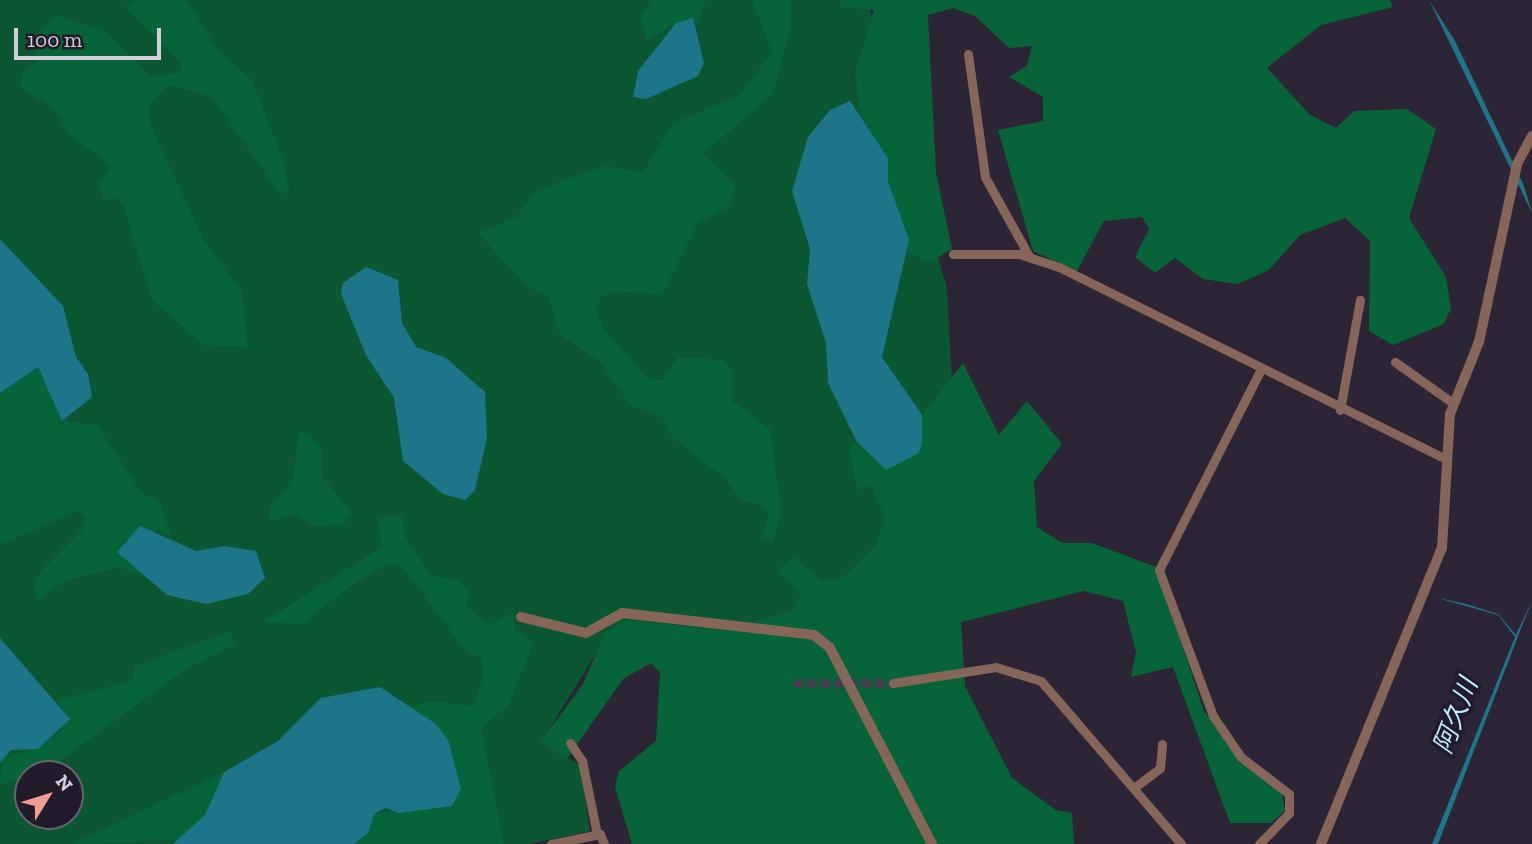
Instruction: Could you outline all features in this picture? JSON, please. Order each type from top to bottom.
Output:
[{"type":"street","points":[[968,54],[985,177],[1029,256]]},
{"type":"street","points":[[1321,844],[1437,564],[1453,402],[1479,342],[1517,164],[1532,136]]},
{"type":"street","points":[[953,254],[1029,256],[1340,410],[1446,459]]},
{"type":"street","points":[[1340,410],[1360,300]]},
{"type":"street","points":[[1395,362],[1453,402]]},
{"type":"street","points":[[1259,844],[1289,813],[1289,794],[1241,757],[1213,716],[1159,570],[1260,371]]},
{"type":"street","points":[[521,617],[586,633],[622,613],[814,635],[830,648],[932,844]]},
{"type":"street","points":[[893,683],[996,667],[1041,681],[1135,787],[1181,844]]},
{"type":"street","points":[[570,743],[582,761],[597,834],[604,844]]},
{"type":"street","points":[[1135,787],[1160,768],[1162,744]]},
{"type":"street","points":[[551,844],[597,834]]},
{"type":"green space","points":[[0,0],[867,0],[947,289],[955,439],[842,611],[595,655],[542,741],[580,765],[590,831],[529,844],[0,844]]},
{"type":"green space","points":[[136,0],[187,0],[217,49],[252,80],[283,161],[289,189],[280,195],[213,97],[169,85],[149,104],[151,126],[203,239],[242,292],[248,347],[204,345],[152,300],[124,207],[117,198],[104,200],[98,184],[112,166],[68,133],[53,107],[20,88],[24,71],[37,64],[33,40],[57,15],[106,32],[151,77],[180,72],[182,64],[125,7]]},
{"type":"green space","points":[[651,0],[706,0],[698,23],[687,18],[647,40],[640,17]]},
{"type":"green space","points":[[752,0],[791,0],[791,27],[773,93],[703,154],[736,185],[728,207],[697,224],[662,295],[616,291],[602,296],[596,310],[604,330],[648,379],[663,380],[678,357],[724,360],[732,371],[732,401],[770,429],[781,512],[773,541],[763,537],[769,515],[762,505],[740,500],[726,479],[672,437],[662,417],[631,406],[601,363],[560,334],[548,296],[528,287],[478,233],[516,217],[534,193],[559,182],[606,166],[643,173],[672,124],[740,95],[772,52]]},
{"type":"green space","points":[[840,0],[1390,0],[1393,7],[1321,25],[1267,68],[1310,115],[1336,128],[1354,111],[1407,109],[1436,129],[1409,218],[1446,277],[1451,308],[1444,324],[1393,345],[1369,331],[1370,241],[1345,218],[1300,235],[1269,270],[1238,284],[1203,279],[1175,258],[1155,273],[1135,257],[1149,229],[1142,217],[1104,221],[1077,271],[1033,251],[998,130],[1043,121],[1043,97],[1009,77],[1027,66],[1032,46],[1009,48],[975,16],[953,8],[928,15],[936,173],[952,249],[930,262],[906,252],[909,240],[888,181],[888,158],[860,116],[855,72],[874,10],[840,7]]},
{"type":"green space","points":[[963,363],[999,435],[1027,401],[1062,444],[1034,481],[1037,527],[1062,543],[1092,543],[1156,567],[1204,711],[1241,763],[1281,788],[1285,810],[1271,823],[1230,823],[1173,667],[1131,677],[1136,652],[1123,601],[1084,591],[961,622],[965,686],[1012,778],[1056,810],[1072,813],[1074,844],[632,844],[615,787],[619,771],[656,741],[660,673],[651,663],[623,679],[566,760],[541,741],[583,684],[605,633],[627,620],[729,631],[794,609],[801,592],[776,571],[794,557],[821,581],[842,578],[875,546],[885,518],[871,486],[857,490],[849,448],[857,442],[865,453],[922,442],[922,415]]},
{"type":"green space","points":[[38,367],[63,421],[97,425],[141,492],[160,503],[171,535],[158,530],[122,541],[117,552],[146,577],[119,567],[67,580],[38,599],[34,585],[40,572],[82,530],[87,518],[79,510],[0,545],[0,393]]},
{"type":"green space","points":[[299,432],[310,434],[322,450],[322,476],[352,514],[343,525],[314,526],[293,514],[269,522],[270,508],[293,478]]},
{"type":"green space","points":[[402,516],[405,538],[431,575],[460,581],[468,591],[466,606],[488,625],[513,613],[515,630],[533,644],[509,704],[481,729],[504,844],[354,844],[368,833],[375,813],[437,808],[436,724],[409,707],[431,701],[474,706],[482,680],[482,659],[464,649],[401,565],[388,564],[350,586],[302,624],[263,622],[382,547],[378,518]]},
{"type":"green space","points":[[230,631],[234,645],[184,670],[61,760],[14,760],[14,781],[0,784],[3,757],[38,749],[63,729],[58,700],[132,681],[135,666]]},
{"type":"green space","points":[[224,772],[205,815],[183,840],[72,844]]},
{"type":"water","points":[[1429,0],[1455,41],[1524,186],[1532,213]]},
{"type":"water","points":[[693,18],[704,63],[698,76],[646,99],[633,97],[638,71],[676,23]]},
{"type":"water","points":[[850,101],[888,158],[888,181],[909,240],[882,357],[922,415],[922,442],[919,453],[886,470],[857,442],[828,383],[826,343],[807,284],[810,249],[792,191],[808,137],[830,110]]},
{"type":"water","points":[[0,239],[63,306],[76,357],[88,374],[92,397],[62,421],[38,367],[0,393]]},
{"type":"water","points":[[366,267],[398,280],[402,323],[416,347],[446,358],[485,392],[487,438],[475,490],[465,500],[443,494],[403,461],[394,398],[366,355],[341,294],[343,283]]},
{"type":"water","points":[[140,526],[196,551],[225,546],[256,551],[265,578],[248,594],[206,604],[167,595],[117,552]]},
{"type":"water","points":[[1434,597],[1498,614],[1516,635],[1532,600],[1438,844],[1432,844],[1515,637],[1498,615]]},
{"type":"water","points":[[0,638],[70,719],[38,749],[11,750],[0,763]]},
{"type":"water","points":[[380,687],[436,724],[449,742],[461,789],[452,806],[399,813],[386,808],[375,813],[368,833],[354,844],[173,844],[205,815],[224,772],[278,741],[321,698]]},
{"type":"tunnel","points":[[794,683],[893,683]]},
{"type":"water label","name":"阿久川","points":[[1456,716]]}]
